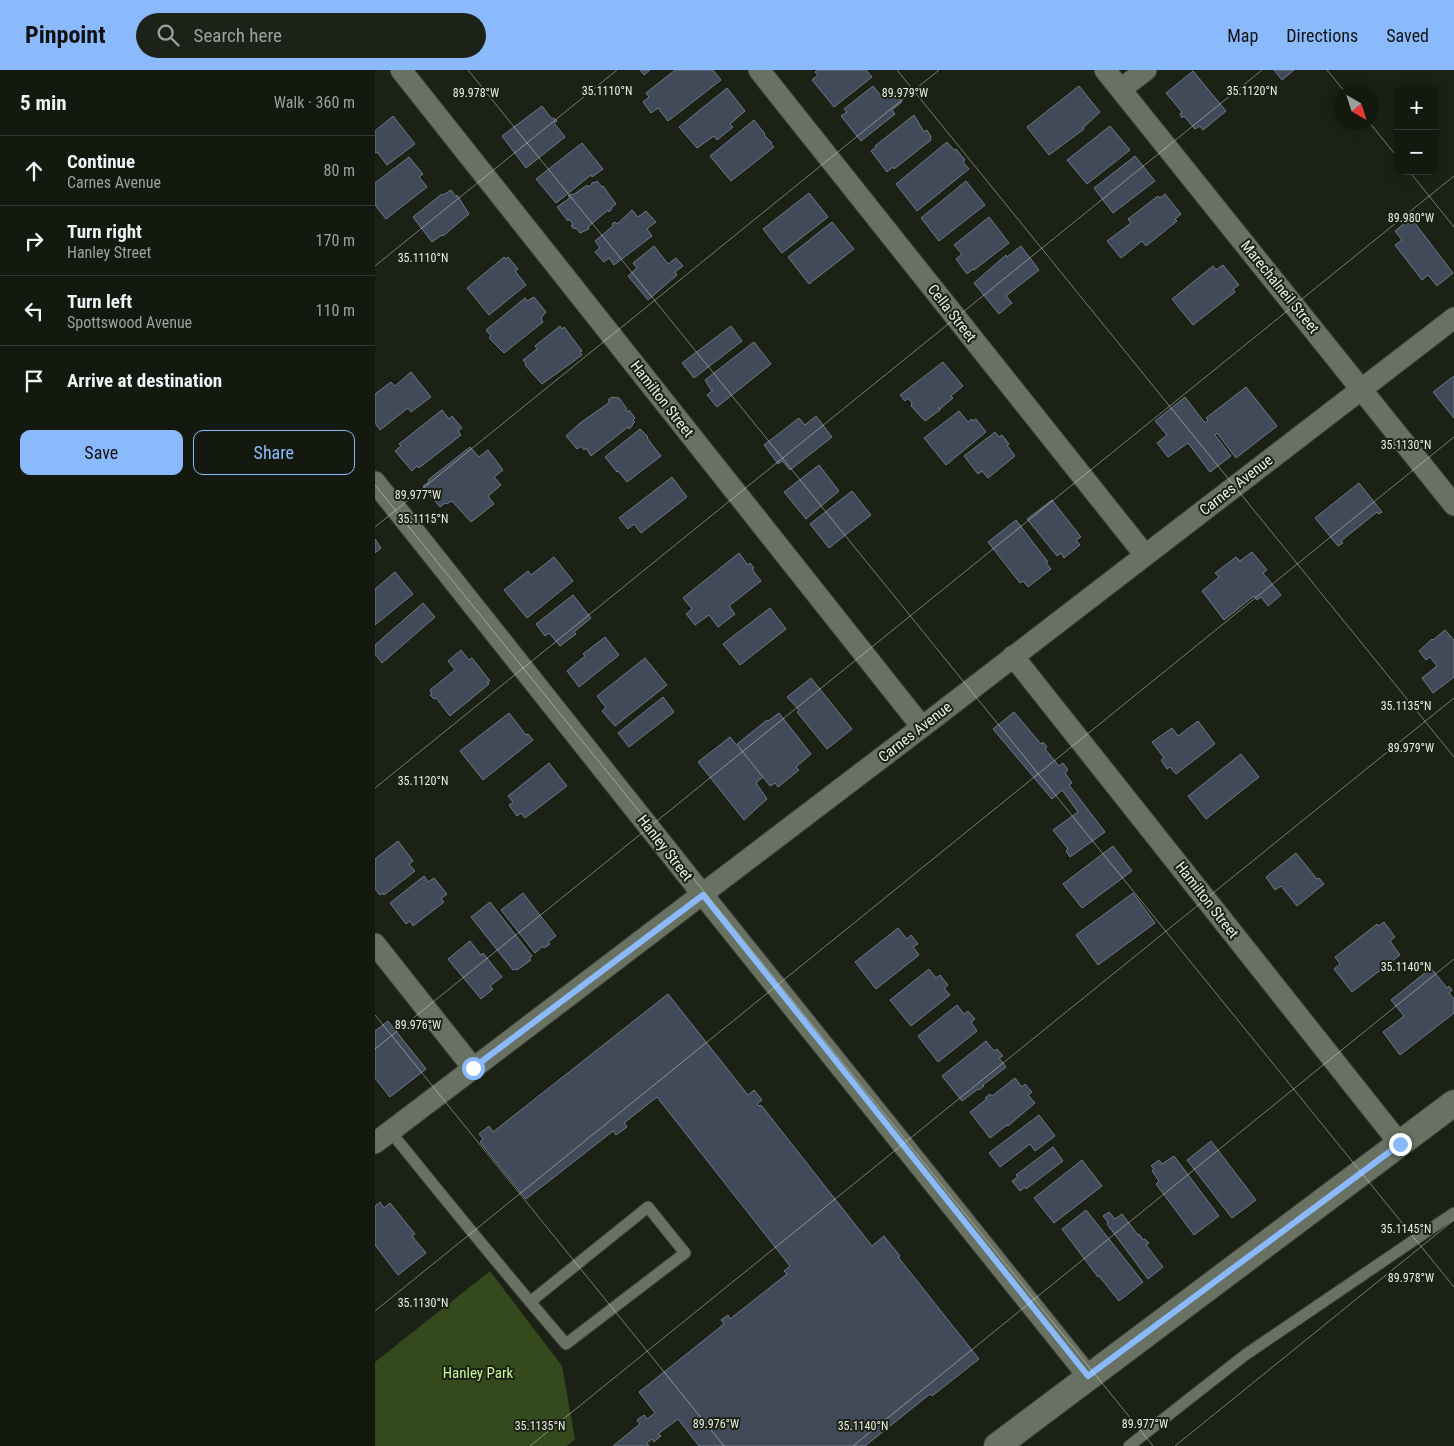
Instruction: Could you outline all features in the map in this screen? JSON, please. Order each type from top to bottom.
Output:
[{"type":"street","name":"Hamilton Street","points":[[401,70],[922,727]]},
{"type":"street","name":"Cella Street","points":[[759,70],[1145,555]]},
{"type":"street","name":"Marechalneil Street","points":[[1105,70],[1454,505]]},
{"type":"street","points":[[1121,89],[1146,70]]},
{"type":"street","name":"Carnes Avenue","points":[[383,1137],[703,895],[1454,318]]},
{"type":"street","name":"Hanley Street","points":[[375,482],[1088,1376]]},
{"type":"street","name":"Hamilton Street","points":[[1013,656],[1400,1144]]},
{"type":"street","points":[[375,944],[473,1068]]},
{"type":"street","points":[[997,1446],[1454,1103]]},
{"type":"lane","points":[[383,1137],[565,1344],[685,1253],[649,1207],[530,1302]]},
{"type":"lane","points":[[1129,1446],[1245,1354],[1454,1212]]},
{"type":"green space","name":"Hanley Park","points":[[490,1271],[562,1366],[575,1439],[567,1446],[375,1446],[375,1362]]},
{"type":"building","points":[[640,70],[650,70],[644,75]]},
{"type":"building","points":[[675,70],[713,70],[721,80],[668,121],[658,108],[651,113],[643,102],[649,97],[646,93]]},
{"type":"building","points":[[817,70],[866,70],[872,77],[834,107],[812,80],[818,75],[815,72]]},
{"type":"building","points":[[1274,70],[1294,70],[1282,80]]},
{"type":"building","points":[[1193,71],[1226,111],[1203,130],[1200,126],[1195,129],[1184,116],[1182,118],[1180,114],[1182,112],[1166,93]]},
{"type":"building","points":[[873,86],[881,96],[892,89],[902,102],[892,110],[895,114],[861,141],[841,116],[847,112],[844,109]]},
{"type":"building","points":[[1079,86],[1100,112],[1084,129],[1049,155],[1027,127]]},
{"type":"building","points":[[727,88],[745,111],[730,124],[733,127],[717,140],[714,136],[697,148],[679,127]]},
{"type":"building","points":[[542,106],[552,119],[554,118],[557,121],[554,123],[565,137],[526,168],[502,136]]},
{"type":"building","points":[[914,115],[924,132],[927,130],[931,140],[894,169],[893,167],[887,172],[871,151]]},
{"type":"building","points":[[393,116],[415,144],[387,165],[377,152],[375,153],[375,131]]},
{"type":"building","points":[[754,120],[774,147],[731,181],[710,156]]},
{"type":"building","points":[[1110,126],[1130,150],[1087,184],[1067,160]]},
{"type":"building","points":[[947,142],[965,160],[963,162],[969,169],[917,211],[896,184]]},
{"type":"building","points":[[582,143],[603,169],[592,177],[591,175],[556,203],[536,179]]},
{"type":"building","points":[[1135,156],[1155,181],[1113,213],[1094,188]]},
{"type":"building","points":[[409,157],[423,174],[419,177],[427,187],[386,219],[375,205],[375,183]]},
{"type":"building","points":[[597,181],[616,204],[609,212],[608,210],[588,227],[589,229],[580,233],[571,226],[573,224],[569,219],[568,221],[557,207],[570,198],[568,196],[571,194],[573,195],[587,185],[589,187],[593,182]]},
{"type":"building","points":[[966,181],[985,205],[939,241],[921,218]]},
{"type":"building","points":[[451,190],[456,197],[457,195],[469,214],[443,236],[432,242],[413,217],[442,194]]},
{"type":"building","points":[[809,193],[828,217],[782,253],[763,229]]},
{"type":"building","points":[[1165,194],[1181,214],[1175,219],[1177,221],[1146,246],[1142,241],[1121,258],[1107,241],[1131,223],[1128,219],[1158,196],[1160,198]]},
{"type":"building","points":[[632,210],[638,217],[646,211],[656,222],[647,229],[652,236],[614,265],[609,258],[604,262],[595,252],[600,248],[595,241],[613,226],[612,224],[615,222],[617,224]]},
{"type":"building","points":[[989,217],[1009,243],[967,274],[956,259],[962,254],[954,245]]},
{"type":"building","points":[[1411,218],[1453,273],[1437,286],[1428,275],[1422,280],[1395,245],[1402,240],[1395,231]]},
{"type":"building","points":[[832,222],[854,249],[809,284],[788,257]]},
{"type":"building","points":[[654,246],[668,264],[676,258],[683,266],[675,272],[677,275],[648,300],[628,276],[637,268],[633,263]]},
{"type":"building","points":[[1021,246],[1039,270],[1006,296],[1012,303],[999,314],[974,283],[1006,255],[1007,257]]},
{"type":"building","points":[[504,257],[506,259],[508,257],[518,269],[515,271],[526,285],[489,315],[467,288]]},
{"type":"building","points":[[1223,265],[1239,285],[1233,289],[1235,292],[1193,325],[1172,299],[1213,266],[1216,270]]},
{"type":"building","points":[[534,297],[546,312],[541,318],[543,322],[504,353],[489,338],[491,336],[486,330],[525,298],[527,301]]},
{"type":"building","points":[[560,326],[562,329],[564,327],[582,351],[580,352],[582,355],[542,384],[525,365],[523,360],[537,349],[535,346]]},
{"type":"building","points":[[731,326],[742,341],[694,378],[682,363]]},
{"type":"building","points":[[754,342],[771,364],[717,407],[707,395],[713,390],[711,390],[705,380]]},
{"type":"building","points":[[943,362],[963,386],[940,409],[938,407],[940,410],[925,421],[911,406],[912,403],[908,398],[905,401],[900,395]]},
{"type":"building","points":[[411,372],[431,397],[411,412],[408,408],[380,430],[375,423],[375,394],[391,382],[395,386]]},
{"type":"building","points":[[1454,376],[1454,418],[1433,392]]},
{"type":"building","points":[[1246,387],[1277,426],[1236,458],[1217,433],[1215,435],[1231,456],[1210,472],[1188,443],[1168,457],[1157,443],[1167,435],[1155,421],[1185,397],[1205,423],[1208,420],[1206,418]]},
{"type":"building","points":[[612,397],[619,398],[627,409],[625,410],[627,412],[629,410],[635,418],[633,425],[591,456],[586,448],[584,450],[581,446],[577,449],[566,436],[580,423],[610,402],[608,400]]},
{"type":"building","points":[[442,410],[449,419],[452,416],[462,428],[458,431],[461,435],[419,468],[417,466],[412,471],[395,451],[401,446],[399,444]]},
{"type":"building","points":[[959,411],[968,422],[976,419],[986,432],[946,465],[924,438]]},
{"type":"building","points":[[816,416],[832,437],[790,470],[782,461],[778,464],[764,445],[799,418],[805,425]]},
{"type":"building","points":[[640,429],[661,456],[627,482],[605,457]]},
{"type":"building","points":[[995,432],[999,437],[1002,435],[1015,456],[988,478],[982,471],[978,474],[964,456]]},
{"type":"building","points":[[470,447],[479,457],[488,450],[503,470],[494,477],[501,485],[488,496],[494,504],[471,522],[452,501],[440,507],[423,486]]},
{"type":"building","points":[[819,465],[839,491],[806,519],[784,492]]},
{"type":"building","points":[[672,477],[687,497],[641,533],[634,524],[628,529],[619,518]]},
{"type":"building","points":[[1359,483],[1382,512],[1379,514],[1377,512],[1341,541],[1343,543],[1338,546],[1315,518]]},
{"type":"building","points":[[852,491],[871,515],[829,548],[810,524]]},
{"type":"building","points":[[1052,500],[1081,537],[1076,540],[1080,545],[1064,558],[1061,553],[1057,556],[1027,519]]},
{"type":"building","points":[[1016,520],[1048,562],[1046,563],[1051,569],[1028,587],[1023,581],[1020,583],[988,542]]},
{"type":"building","points":[[375,539],[381,548],[375,553]]},
{"type":"building","points":[[1252,552],[1267,570],[1263,573],[1281,595],[1268,606],[1261,597],[1257,600],[1254,596],[1224,620],[1202,591],[1219,577],[1215,573],[1236,557],[1240,561]]},
{"type":"building","points":[[739,553],[748,565],[750,563],[754,568],[752,569],[761,581],[729,606],[735,614],[718,627],[709,615],[695,625],[686,614],[692,609],[683,598]]},
{"type":"building","points":[[554,557],[573,581],[527,618],[504,590],[528,571],[531,575]]},
{"type":"building","points":[[395,572],[413,594],[375,625],[375,589]]},
{"type":"building","points":[[573,595],[591,618],[574,632],[576,634],[560,646],[549,633],[545,636],[536,624]]},
{"type":"building","points":[[423,603],[435,617],[382,663],[375,654],[375,645]]},
{"type":"building","points":[[770,608],[786,629],[740,665],[723,644]]},
{"type":"building","points":[[1445,630],[1454,640],[1454,677],[1433,693],[1422,678],[1437,666],[1430,657],[1426,660],[1419,651]]},
{"type":"building","points":[[605,637],[619,655],[579,687],[567,671],[585,656],[583,654]]},
{"type":"building","points":[[461,650],[469,660],[472,658],[490,681],[487,683],[489,684],[450,716],[436,698],[434,699],[430,695],[432,694],[430,690],[455,670],[448,661]]},
{"type":"building","points":[[645,658],[667,685],[615,726],[602,711],[606,708],[597,696]]},
{"type":"building","points":[[811,678],[852,729],[827,749],[797,712],[799,710],[787,697]]},
{"type":"building","points":[[663,697],[674,712],[629,747],[618,733]]},
{"type":"building","points":[[1014,712],[1041,744],[1043,742],[1047,747],[1045,749],[1059,766],[1063,763],[1068,770],[1065,773],[1072,783],[1069,785],[1105,832],[1070,857],[1066,851],[1068,849],[1053,830],[1078,812],[1062,790],[1052,799],[993,729]]},
{"type":"building","points":[[509,713],[526,735],[528,734],[533,740],[483,780],[460,751]]},
{"type":"building","points":[[779,713],[811,754],[796,767],[799,770],[778,787],[775,783],[770,786],[737,744]]},
{"type":"building","points":[[1198,721],[1215,744],[1176,774],[1170,767],[1167,769],[1161,760],[1164,758],[1152,742],[1172,728],[1178,736]]},
{"type":"building","points":[[730,737],[763,777],[756,783],[767,799],[744,820],[698,762]]},
{"type":"building","points":[[1241,754],[1259,777],[1206,819],[1188,796]]},
{"type":"building","points":[[549,763],[567,786],[525,818],[521,813],[517,816],[509,805],[513,802],[508,796]]},
{"type":"building","points":[[398,841],[413,861],[409,864],[415,871],[384,895],[383,893],[380,895],[375,889],[375,859]]},
{"type":"building","points":[[1113,846],[1132,871],[1082,908],[1063,884]]},
{"type":"building","points":[[1296,853],[1317,879],[1319,878],[1324,884],[1297,906],[1281,886],[1275,890],[1266,877]]},
{"type":"building","points":[[424,876],[428,882],[434,878],[447,894],[441,899],[444,902],[413,926],[410,921],[406,924],[390,903]]},
{"type":"building","points":[[523,893],[556,936],[548,942],[550,944],[544,948],[543,946],[535,953],[501,910]]},
{"type":"building","points":[[1133,893],[1155,923],[1098,965],[1076,935]]},
{"type":"building","points":[[490,902],[532,956],[529,958],[531,960],[517,970],[513,970],[471,917]]},
{"type":"building","points":[[1384,922],[1395,937],[1390,941],[1400,955],[1352,992],[1334,969],[1340,964],[1335,957],[1377,924],[1379,926]]},
{"type":"building","points":[[898,928],[907,939],[911,935],[918,944],[913,947],[919,955],[876,989],[855,962]]},
{"type":"building","points":[[470,941],[481,955],[483,953],[502,977],[490,986],[493,989],[481,999],[448,959]]},
{"type":"building","points":[[1431,968],[1447,988],[1449,986],[1452,990],[1449,993],[1454,999],[1454,1013],[1400,1055],[1383,1032],[1404,1016],[1391,1000]]},
{"type":"building","points":[[929,969],[936,978],[940,975],[948,985],[944,988],[950,995],[911,1026],[890,1000]]},
{"type":"building","points":[[668,994],[748,1095],[754,1090],[762,1100],[757,1104],[761,1105],[872,1246],[884,1236],[900,1256],[898,1257],[979,1359],[932,1396],[930,1394],[865,1446],[699,1446],[678,1419],[658,1434],[661,1436],[654,1442],[652,1439],[647,1443],[649,1446],[613,1446],[640,1424],[637,1420],[644,1415],[647,1419],[655,1413],[639,1392],[724,1324],[721,1320],[728,1315],[730,1319],[787,1274],[784,1271],[790,1266],[657,1097],[624,1123],[627,1127],[616,1135],[613,1131],[526,1199],[480,1142],[483,1139],[479,1134],[489,1126],[493,1132]]},
{"type":"building","points":[[957,1005],[964,1014],[968,1011],[975,1019],[971,1022],[977,1031],[938,1062],[918,1036]]},
{"type":"building","points":[[388,1021],[426,1069],[390,1097],[375,1078],[375,1031]]},
{"type":"building","points":[[986,1041],[994,1051],[997,1049],[1003,1056],[999,1058],[1006,1067],[979,1090],[962,1101],[942,1076]]},
{"type":"building","points":[[1015,1078],[1022,1087],[1025,1084],[1032,1092],[1028,1095],[1035,1103],[1008,1126],[990,1138],[970,1112],[987,1099],[985,1098],[990,1094],[992,1096]]},
{"type":"building","points":[[1039,1115],[1055,1136],[1035,1151],[1030,1144],[1000,1167],[989,1153]]},
{"type":"building","points":[[1211,1141],[1256,1200],[1232,1218],[1187,1160]]},
{"type":"building","points":[[1053,1147],[1063,1161],[1026,1189],[1025,1187],[1020,1191],[1012,1181],[1018,1177],[1016,1175]]},
{"type":"building","points":[[1174,1156],[1219,1216],[1194,1235],[1156,1184],[1159,1181],[1152,1171],[1154,1169],[1151,1166],[1159,1160],[1162,1164]]},
{"type":"building","points":[[1082,1160],[1102,1186],[1054,1223],[1034,1198]]},
{"type":"building","points":[[380,1202],[384,1208],[390,1203],[415,1234],[412,1236],[426,1253],[398,1275],[375,1245],[375,1206]]},
{"type":"building","points":[[1086,1210],[1143,1282],[1119,1301],[1098,1277],[1062,1229]]},
{"type":"building","points":[[1109,1212],[1115,1219],[1122,1214],[1138,1235],[1149,1243],[1146,1245],[1163,1267],[1148,1279],[1107,1224],[1108,1222],[1103,1216]]},
{"type":"route","points":[[473,1068],[703,895],[1088,1376],[1400,1144]]}]
